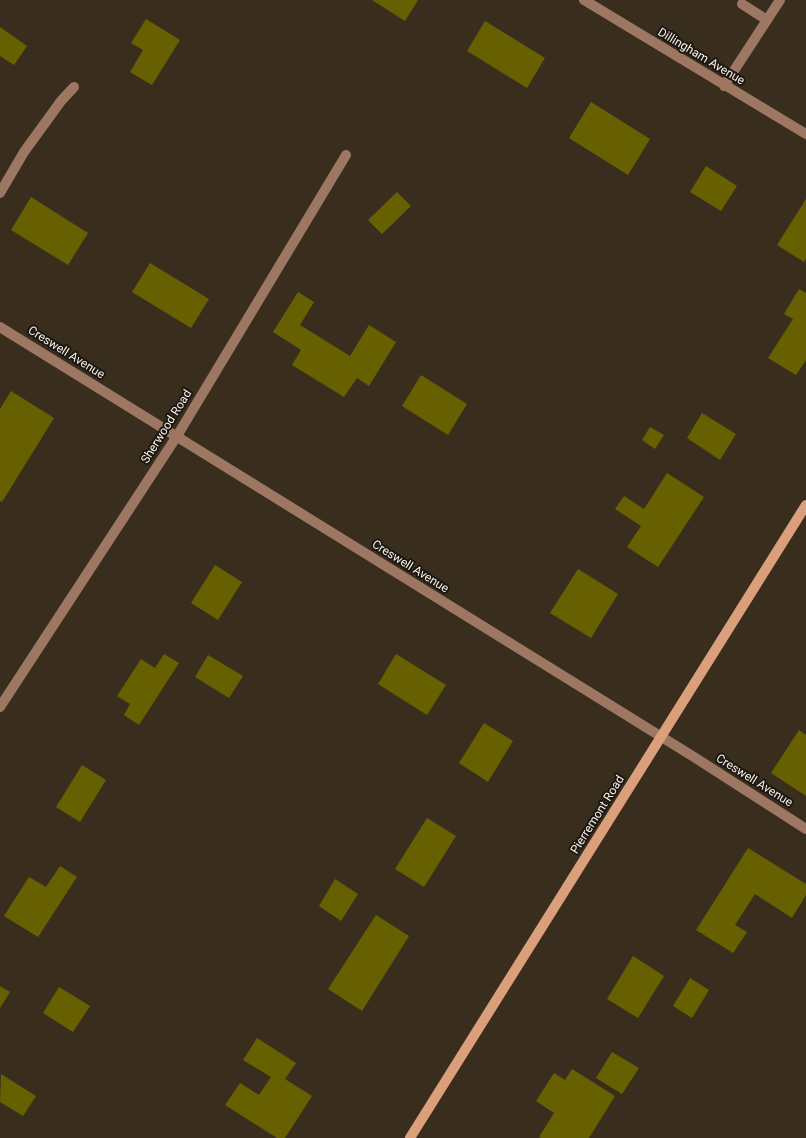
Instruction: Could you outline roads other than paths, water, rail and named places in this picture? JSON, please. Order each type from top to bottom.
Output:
[{"type":"main road","name":"Pierremont Road","points":[[410,1138],[806,505]]},
{"type":"street","name":"Dillingham Avenue","points":[[584,0],[806,134]]},
{"type":"street","points":[[724,86],[780,0]]},
{"type":"street","points":[[741,1],[767,20]]},
{"type":"street","points":[[0,194],[24,152],[61,101],[74,88]]},
{"type":"street","name":"Sherwood Road","points":[[0,707],[177,436],[346,155]]},
{"type":"street","name":"Creswell Avenue","points":[[0,327],[806,829]]}]
